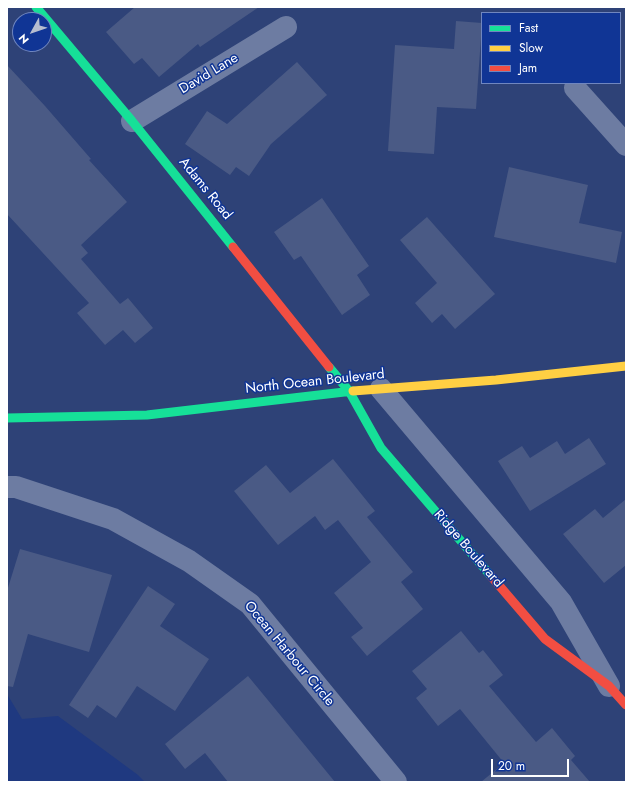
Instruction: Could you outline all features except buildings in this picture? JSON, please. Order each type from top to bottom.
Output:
[{"type":"street","name":"Adams Road","points":[[36,7],[132,120],[349,391]]},
{"type":"street","name":"David Lane","points":[[132,120],[286,27]]},
{"type":"street","points":[[575,88],[626,145]]},
{"type":"street","name":"North Ocean Boulevard","points":[[7,418],[147,415],[349,391],[496,380],[626,366]]},
{"type":"street","name":"Ridge Boulevard","points":[[381,389],[561,602],[609,686]]},
{"type":"street","name":"Ridge Boulevard","points":[[349,391],[381,448],[545,639],[609,686],[626,705]]},
{"type":"street","name":"Ocean Harbour Circle","points":[[7,487],[16,487],[112,519],[189,561],[250,604],[396,782]]},
{"type":"water","points":[[7,694],[22,719],[58,716],[138,775],[145,782],[7,782]]},
{"type":"traffic: fast","points":[[36,7],[132,121],[233,247]]},
{"type":"traffic: fast","points":[[329,367],[349,391],[381,448],[491,576]]},
{"type":"traffic: fast","points":[[7,418],[147,415],[353,391]]},
{"type":"traffic: slow","points":[[353,391],[496,380],[626,366]]},
{"type":"traffic: jam","points":[[233,247],[329,367]]},
{"type":"traffic: jam","points":[[491,576],[545,639],[609,686],[626,705]]}]
